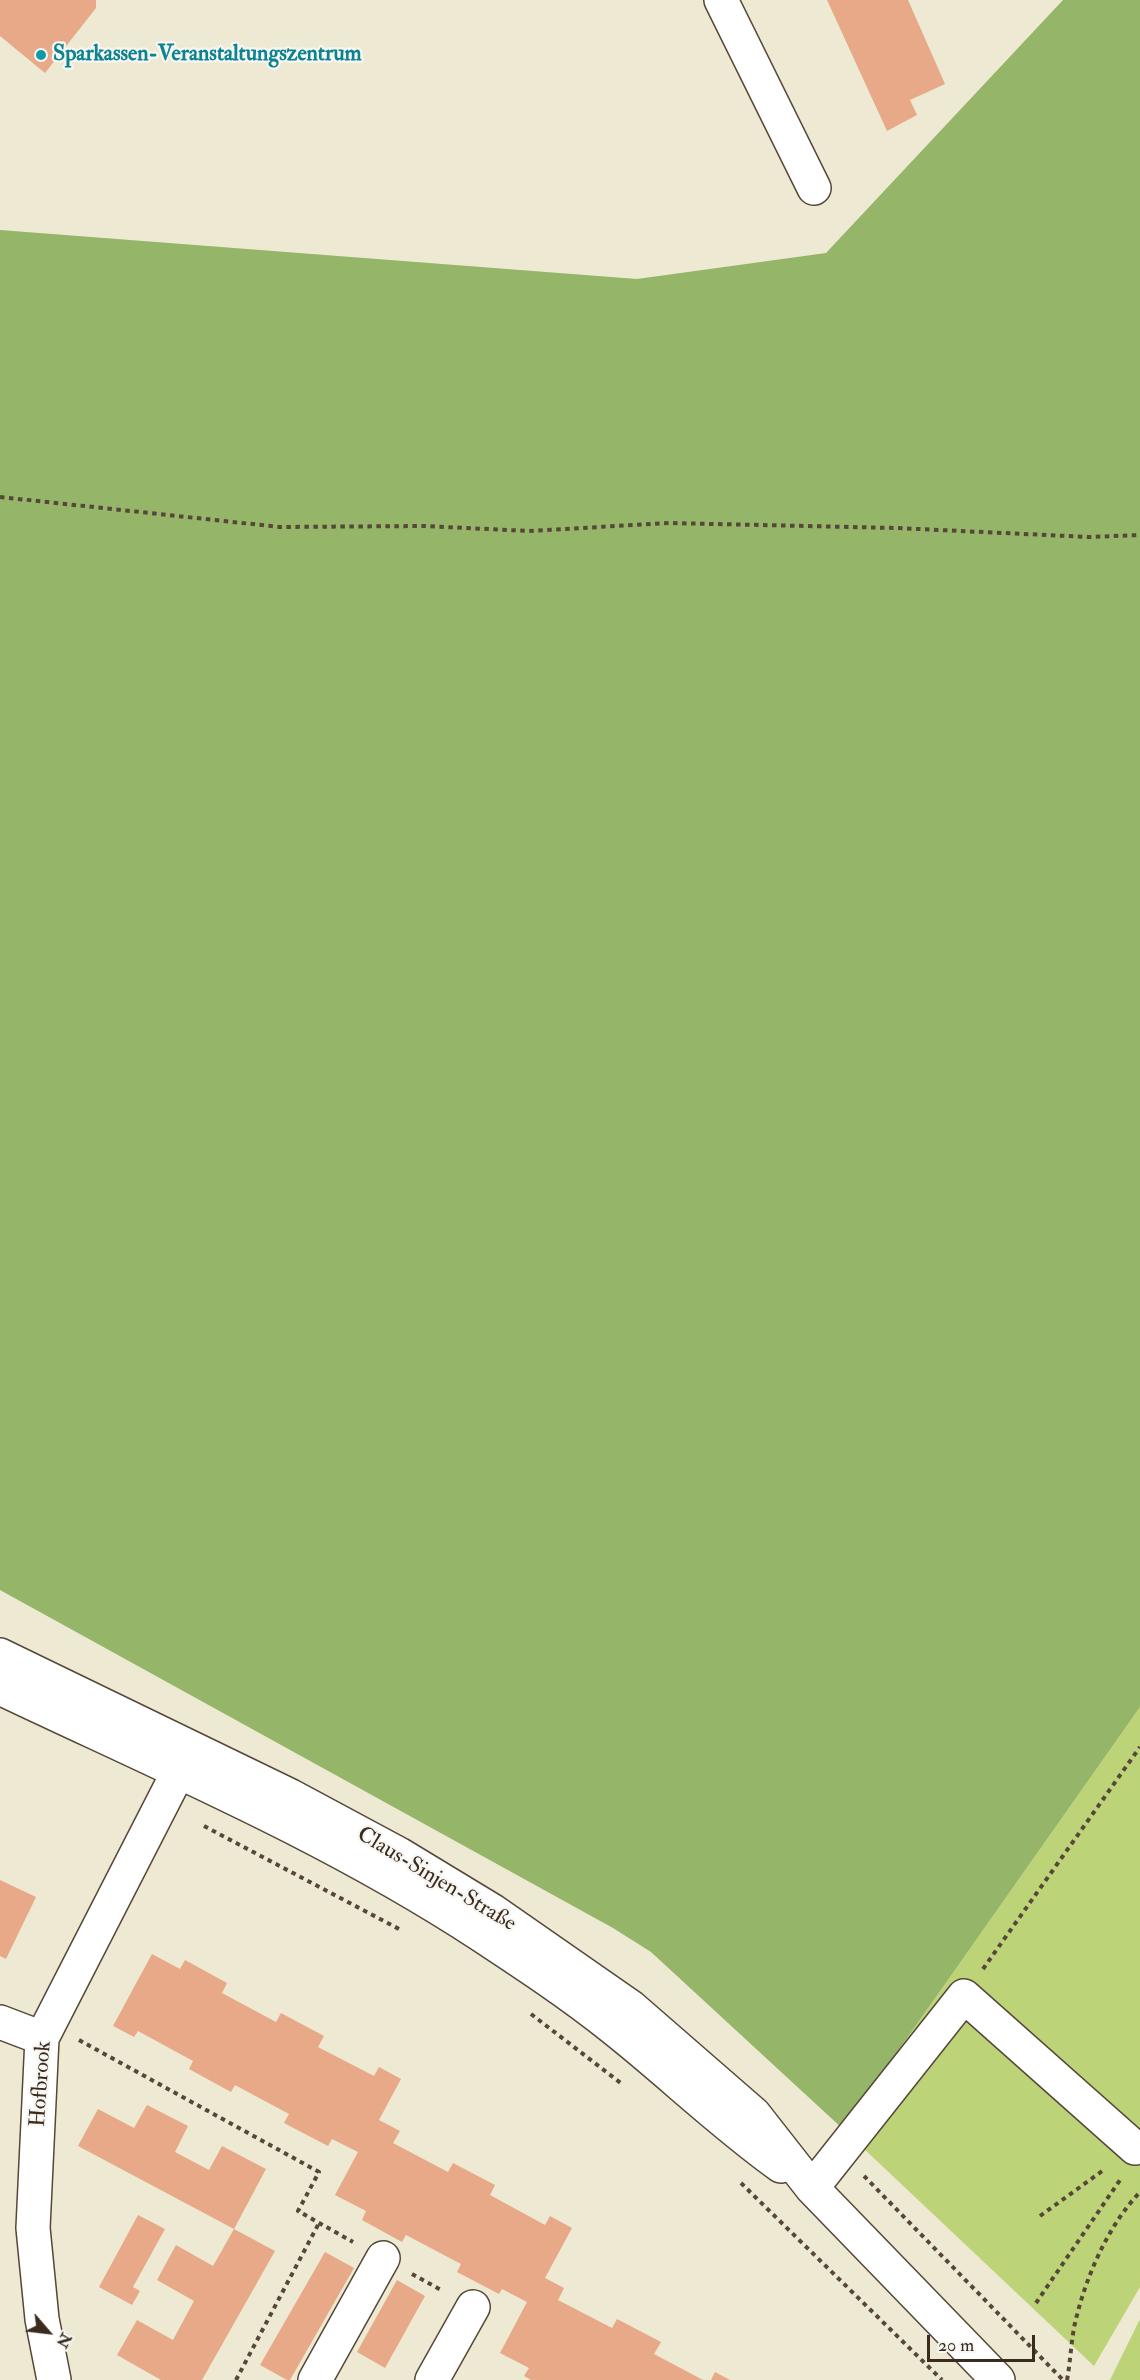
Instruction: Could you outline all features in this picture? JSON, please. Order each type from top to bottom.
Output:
[{"type":"street","points":[[721,0],[814,188]]},
{"type":"street","name":"Claus-Sinjen-Straße","points":[[0,1655],[184,1761]]},
{"type":"street","name":"Claus-Sinjen-Straße","points":[[0,1688],[184,1761],[291,1796],[399,1854],[492,1911],[631,2007],[754,2114],[812,2188],[998,2380]]},
{"type":"street","name":"Hofbrook","points":[[54,2380],[42,2319],[33,2229],[46,2031],[184,1761]]},
{"type":"street","points":[[812,2188],[964,1996],[1135,2148]]},
{"type":"street","points":[[0,2022],[46,2031]]},
{"type":"street","points":[[315,2380],[383,2258]]},
{"type":"street","points":[[432,2380],[473,2307]]},
{"type":"path","points":[[0,497],[280,527],[424,526],[529,531],[669,523],[897,528],[1089,537],[1140,534]]},
{"type":"path","points":[[964,1996],[1140,1747]]},
{"type":"path","points":[[163,1804],[403,1931]]},
{"type":"path","points":[[521,2007],[623,2085]]},
{"type":"path","points":[[46,2031],[320,2172],[298,2211],[473,2307]]},
{"type":"path","points":[[1040,2216],[1135,2148]]},
{"type":"path","points":[[842,2153],[1065,2380]]},
{"type":"path","points":[[1036,2303],[1121,2179]]},
{"type":"path","points":[[740,2182],[942,2380]]},
{"type":"path","points":[[1065,2380],[1077,2316],[1101,2248],[1127,2206],[1140,2192]]},
{"type":"path","points":[[236,2380],[319,2223]]},
{"type":"green space","points":[[1063,0],[1140,0],[1140,1707],[843,2129],[651,1952],[613,1928],[0,1590],[0,230],[637,279],[826,253]]},
{"type":"green space","points":[[1140,1707],[1140,2287],[1094,2366],[843,2129]]},
{"type":"green space","points":[[1140,2319],[1140,2380],[1110,2380]]},
{"type":"building","name":"Sparkassen-Veranstaltungszentrum","points":[[0,0],[96,0],[96,8],[45,73],[0,36]]},
{"type":"building","points":[[827,0],[908,0],[945,84],[910,100],[917,115],[887,131]]},
{"type":"building","points":[[0,1880],[36,1897],[6,1959],[0,1956]]},
{"type":"building","points":[[152,1954],[180,1969],[185,1960],[227,1983],[222,1993],[276,2022],[281,2013],[324,2036],[318,2047],[374,2076],[379,2067],[401,2079],[379,2120],[400,2131],[393,2143],[448,2172],[453,2163],[495,2185],[490,2195],[545,2225],[550,2216],[572,2228],[545,2278],[564,2288],[558,2300],[612,2328],[617,2319],[661,2342],[654,2354],[703,2380],[531,2380],[524,2376],[529,2368],[500,2353],[527,2302],[502,2289],[499,2294],[457,2272],[461,2264],[406,2235],[402,2242],[362,2220],[366,2211],[335,2195],[358,2152],[332,2139],[328,2146],[284,2123],[289,2114],[235,2085],[231,2092],[189,2069],[193,2061],[138,2031],[134,2037],[113,2026]]},
{"type":"building","points":[[147,2105],[188,2126],[175,2152],[209,2170],[222,2146],[266,2169],[234,2229],[78,2146],[98,2109],[134,2128]]},
{"type":"building","points":[[138,2215],[165,2229],[133,2287],[140,2291],[132,2305],[99,2287]]},
{"type":"building","points":[[234,2229],[275,2251],[202,2380],[161,2380],[117,2355],[137,2320],[173,2340],[194,2301],[157,2280],[176,2245],[213,2266]]},
{"type":"building","points":[[325,2252],[354,2268],[290,2380],[287,2380],[260,2365]]},
{"type":"building","points":[[397,2280],[425,2296],[385,2368],[357,2352]]},
{"type":"building","points":[[715,2372],[730,2380],[711,2380]]},
{"type":"place","name":"Sparkassen-Veranstaltungszentrum","points":[[41,55]]}]
